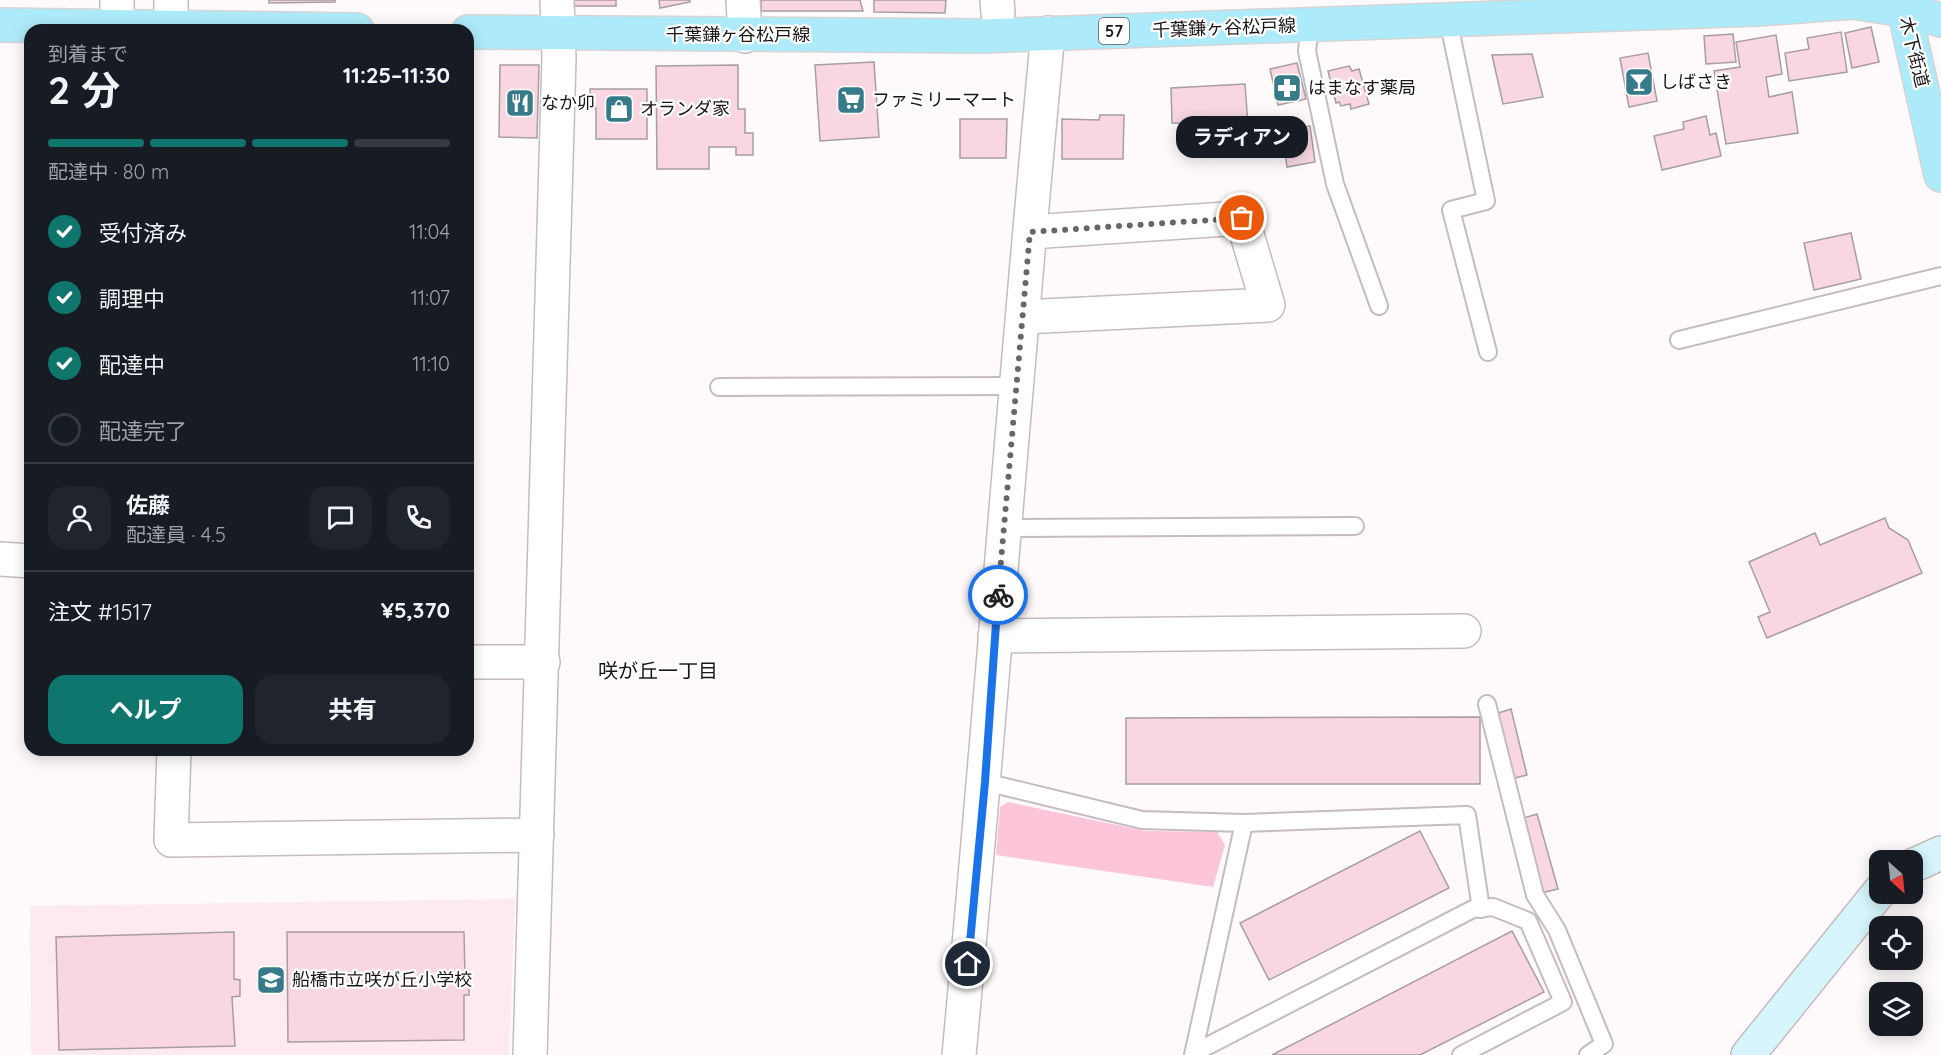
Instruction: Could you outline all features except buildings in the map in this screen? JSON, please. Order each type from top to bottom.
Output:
[{"type":"main road","name":"千葉鎌ヶ谷松戸線","points":[[474,32],[745,36],[998,16],[1048,33],[1759,9],[1853,2],[1903,5],[1941,20]]},
{"type":"main road","name":"木下街道","points":[[1903,5],[1941,175]]},
{"type":"main road","points":[[0,25],[117,13],[171,14],[287,24]]},
{"type":"street","points":[[530,1055],[543,662],[559,33],[557,0]]},
{"type":"street","points":[[743,0],[745,36]]},
{"type":"street","points":[[959,1055],[985,782],[1004,528],[1048,33]]},
{"type":"street","points":[[1023,317],[1268,305],[1242,218],[1030,232]]},
{"type":"street","points":[[0,559],[24,561]]},
{"type":"street","points":[[995,636],[1464,631]]},
{"type":"street","points":[[474,662],[543,662]]},
{"type":"street","points":[[174,756],[171,840],[537,835]]},
{"type":"street","points":[[1923,861],[1941,852]]},
{"type":"street","points":[[1748,1055],[1870,904]]},
{"type":"lane","points":[[1448,19],[1486,201],[1450,210],[1488,352]]},
{"type":"lane","points":[[1310,25],[1307,51],[1335,184],[1379,306]]},
{"type":"lane","points":[[1679,340],[1941,276]]},
{"type":"lane","points":[[719,387],[1017,386]]},
{"type":"lane","points":[[1004,528],[1355,526]]},
{"type":"lane","points":[[1487,704],[1535,896],[1557,930],[1604,1044],[1588,1055]]},
{"type":"lane","points":[[985,782],[1142,820],[1244,823],[1467,815],[1481,909]]},
{"type":"lane","points":[[1193,1054],[1244,823]]},
{"type":"lane","points":[[1193,1054],[1473,909],[1493,907],[1528,921],[1563,1002],[1461,1055]]},
{"type":"shaded area","points":[[1008,802],[1145,831],[1217,832],[1225,845],[1213,887],[996,855],[1000,807]]},
{"type":"shaded area","name":"船橋市立咲が丘小学校","points":[[515,899],[509,1055],[31,1055],[30,906]]},
{"type":"way so far","points":[[998,595],[1030,232],[1242,218]]},
{"type":"place","name":"しばさき","points":[[1639,82]]},
{"type":"place","name":"はまなす薬局","points":[[1287,88]]},
{"type":"place","name":"ファミリーマート","points":[[851,100]]},
{"type":"place","name":"なか卯","points":[[520,103]]},
{"type":"place","name":"オランダ家","points":[[619,109]]},
{"type":"place","name":"ラディアン","points":[[1242,218]]},
{"type":"place","name":"船橋市立咲が丘小学校","points":[[271,980]]},
{"type":"district","name":"咲が丘一丁目","points":[[658,671]]},
{"type":"route","points":[[968,964],[985,782],[998,595]]}]
